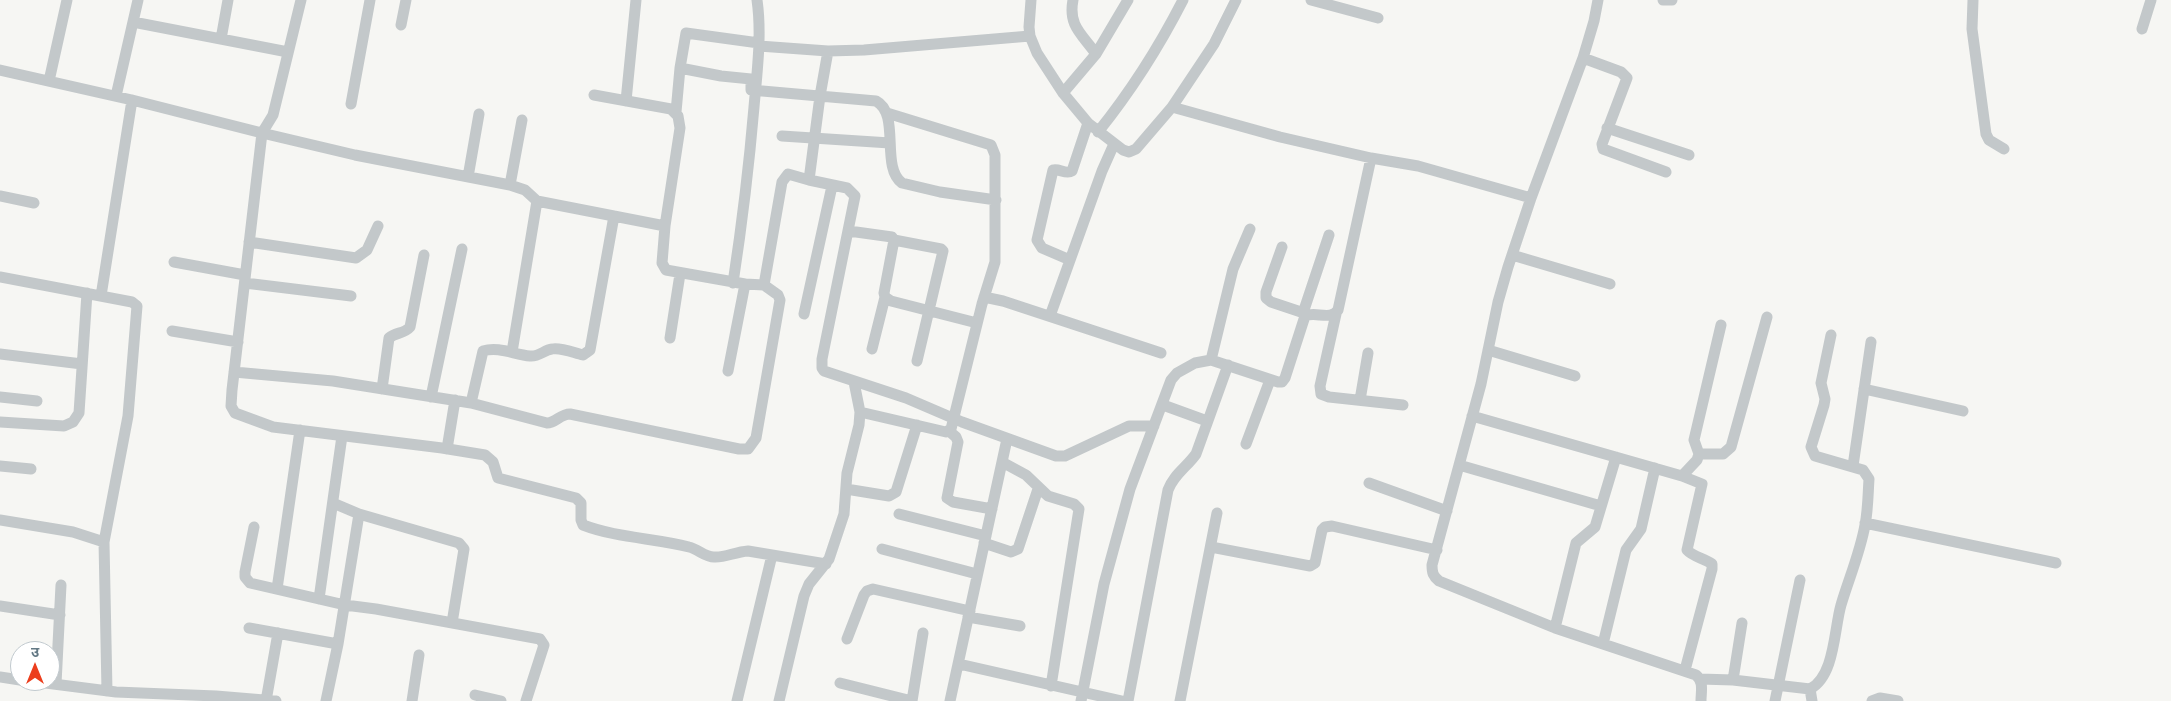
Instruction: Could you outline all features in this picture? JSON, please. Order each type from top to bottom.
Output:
[{"type":"street","points":[[49,81],[67,0]]},
{"type":"street","points":[[116,96],[138,0]]},
{"type":"street","points":[[221,39],[228,0]]},
{"type":"street","points":[[301,0],[273,115],[262,133],[234,372],[231,406],[235,413],[273,426],[485,455],[494,462],[496,475],[505,481],[576,498],[581,503],[581,520],[583,525],[602,532],[690,547],[712,557],[735,552],[772,555],[826,564]]},
{"type":"street","points":[[352,104],[370,0]]},
{"type":"street","points":[[402,25],[406,0]]},
{"type":"street","points":[[626,101],[636,0]]},
{"type":"street","points":[[733,282],[746,199],[756,91],[760,15],[757,0]]},
{"type":"street","points":[[1031,0],[1028,20],[1030,36],[1037,53],[1063,93],[1088,123],[1127,152],[1136,149],[1172,107],[1214,44],[1236,0]]},
{"type":"street","points":[[1073,0],[1072,20],[1096,54]]},
{"type":"street","points":[[1063,93],[1096,54],[1128,0]]},
{"type":"street","points":[[1098,132],[1125,99],[1161,43],[1183,0]]},
{"type":"street","points":[[1311,0],[1378,18]]},
{"type":"street","points":[[1598,0],[1583,58],[1531,198],[1498,302],[1472,416],[1446,511],[1432,572],[1439,581],[1555,628],[1696,675],[1702,685],[1700,701]]},
{"type":"street","points":[[1663,0],[1672,0]]},
{"type":"street","points":[[1973,0],[1972,28],[1986,134],[1989,140],[2004,148]]},
{"type":"street","points":[[2142,29],[2151,0]]},
{"type":"street","points":[[133,22],[288,52]]},
{"type":"street","points":[[234,372],[333,381],[455,400],[547,423],[554,422],[563,414],[570,414],[738,449],[748,448],[756,438],[780,300],[778,295],[764,286],[680,274],[666,270],[663,267],[665,226],[680,128],[676,112],[680,68],[686,33],[759,44],[828,51],[864,50],[1030,36]]},
{"type":"street","points":[[809,180],[828,51]]},
{"type":"street","points":[[1583,58],[1622,72],[1627,78],[1607,128],[1602,144],[1603,149],[1666,172]]},
{"type":"street","points":[[680,68],[751,79],[751,90],[756,91],[876,101],[886,113],[893,170],[897,180],[902,184],[940,192],[996,200]]},
{"type":"street","points":[[0,70],[116,96],[355,155],[510,185],[525,190],[537,201],[665,226]]},
{"type":"street","points":[[594,95],[671,109],[676,112]]},
{"type":"street","points":[[102,296],[132,100]]},
{"type":"street","points":[[1172,107],[1280,137],[1372,158],[1418,166],[1531,198]]},
{"type":"street","points":[[886,113],[991,145],[995,155],[997,252],[949,431]]},
{"type":"street","points":[[468,177],[479,114]]},
{"type":"street","points":[[510,185],[522,120]]},
{"type":"street","points":[[1070,260],[1042,248],[1037,240],[1053,170],[1056,169],[1068,173],[1072,171],[1088,123]]},
{"type":"street","points":[[1607,128],[1689,155]]},
{"type":"street","points":[[782,136],[890,144]]},
{"type":"street","points":[[1050,316],[1114,144]]},
{"type":"street","points":[[1372,158],[1320,386],[1321,394],[1329,397],[1403,405]]},
{"type":"street","points":[[764,286],[782,182],[788,174],[832,186],[847,188],[855,196],[822,363],[824,371],[906,398],[1050,455],[1060,456],[1129,426],[1154,426]]},
{"type":"street","points":[[804,314],[832,186]]},
{"type":"street","points":[[0,196],[34,203]]},
{"type":"street","points":[[512,352],[537,201]]},
{"type":"street","points":[[471,403],[483,351],[492,349],[537,356],[556,348],[583,355],[590,350],[614,216]]},
{"type":"street","points":[[249,242],[356,258],[367,250],[378,226]]},
{"type":"street","points":[[1211,360],[1233,269],[1250,228]]},
{"type":"street","points":[[848,232],[892,237],[894,240],[943,250],[917,361]]},
{"type":"street","points":[[1082,697],[1104,584],[1130,489],[1174,376],[1199,361],[1211,360],[1270,380],[1282,382],[1285,378],[1329,235]]},
{"type":"street","points":[[872,349],[885,297],[884,293],[894,240]]},
{"type":"street","points":[[1282,247],[1266,292],[1266,298],[1271,302],[1305,314],[1336,314]]},
{"type":"street","points":[[431,397],[462,250]]},
{"type":"street","points":[[382,389],[390,338],[392,335],[406,332],[410,327],[424,255]]},
{"type":"street","points":[[1512,255],[1610,284]]},
{"type":"street","points":[[174,262],[245,279],[351,296]]},
{"type":"street","points":[[670,338],[680,274]]},
{"type":"street","points":[[0,276],[132,302],[137,306],[128,416],[104,542],[113,695]]},
{"type":"street","points":[[728,371],[745,284]]},
{"type":"street","points":[[0,422],[64,426],[74,422],[79,413],[87,293]]},
{"type":"street","points":[[885,297],[977,323]]},
{"type":"street","points":[[984,298],[1003,300],[1161,353]]},
{"type":"street","points":[[1699,454],[1723,454],[1731,447],[1767,317]]},
{"type":"street","points":[[1682,476],[1697,460],[1699,454],[1694,440],[1721,325]]},
{"type":"street","points":[[172,331],[238,342]]},
{"type":"street","points":[[1700,679],[1733,680],[1810,688],[1816,686],[1826,672],[1841,606],[1854,568],[1865,523],[1869,479],[1866,472],[1853,466],[1814,456],[1812,453],[1811,447],[1824,406],[1821,384],[1831,335]]},
{"type":"street","points":[[1853,466],[1871,342]]},
{"type":"street","points":[[1488,350],[1575,376]]},
{"type":"street","points":[[1360,400],[1368,353]]},
{"type":"street","points":[[0,354],[82,364]]},
{"type":"street","points":[[1128,701],[1168,490],[1174,476],[1196,454],[1228,366]]},
{"type":"street","points":[[1246,444],[1270,380]]},
{"type":"street","points":[[780,701],[804,596],[809,584],[826,564],[844,514],[848,468],[857,437],[860,412],[854,382]]},
{"type":"street","points":[[1864,389],[1963,411]]},
{"type":"street","points":[[0,398],[37,401]]},
{"type":"street","points":[[447,449],[455,400]]},
{"type":"street","points":[[1162,405],[1207,421]]},
{"type":"street","points":[[860,412],[949,431],[956,437],[958,442],[947,498],[953,502],[992,509]]},
{"type":"street","points":[[1472,416],[1700,482],[1702,486],[1687,550],[1690,554],[1708,561],[1712,566],[1685,670]]},
{"type":"street","points":[[846,489],[889,496],[896,492],[917,425]]},
{"type":"street","points":[[277,589],[300,430]]},
{"type":"street","points":[[320,599],[342,436]]},
{"type":"street","points":[[950,701],[1007,439]]},
{"type":"street","points":[[1555,628],[1576,544],[1580,538],[1594,529],[1616,457]]},
{"type":"street","points":[[1002,462],[1026,475],[1048,496],[1074,504],[1080,512],[1051,686]]},
{"type":"street","points":[[1459,465],[1601,506]]},
{"type":"street","points":[[0,466],[31,469]]},
{"type":"street","points":[[1603,644],[1626,550],[1640,529],[1655,468]]},
{"type":"street","points":[[1369,484],[1446,511]]},
{"type":"street","points":[[900,514],[985,539],[1011,552],[1018,549],[1038,488]]},
{"type":"street","points":[[333,503],[359,514],[459,543],[464,549],[452,622]]},
{"type":"street","points":[[1180,701],[1217,513]]},
{"type":"street","points":[[326,701],[338,644],[359,514]]},
{"type":"street","points":[[0,520],[74,532],[104,542]]},
{"type":"street","points":[[1865,523],[2056,562]]},
{"type":"street","points":[[1211,547],[1310,566],[1315,564],[1322,530],[1325,527],[1332,526],[1437,550]]},
{"type":"street","points":[[254,527],[244,572],[245,577],[250,583],[344,605],[376,608],[543,641],[544,645],[526,701]]},
{"type":"street","points":[[882,548],[977,574]]},
{"type":"street","points":[[737,701],[772,555]]},
{"type":"street","points":[[1775,701],[1800,580]]},
{"type":"street","points":[[58,641],[61,585]]},
{"type":"street","points":[[847,639],[864,595],[873,589],[1020,626]]},
{"type":"street","points":[[0,606],[60,615]]},
{"type":"street","points":[[1733,680],[1742,623]]},
{"type":"street","points":[[249,628],[338,644]]},
{"type":"street","points":[[60,685],[113,695],[270,700],[278,633]]},
{"type":"street","points":[[840,683],[865,696],[912,701],[923,633]]},
{"type":"street","points":[[412,701],[419,655]]},
{"type":"street","points":[[959,664],[1051,686],[1082,697],[1122,701]]},
{"type":"street","points":[[1810,688],[1812,701]]},
{"type":"street","points":[[476,695],[501,701]]},
{"type":"street","points":[[1872,701],[1880,698],[1898,701]]}]
